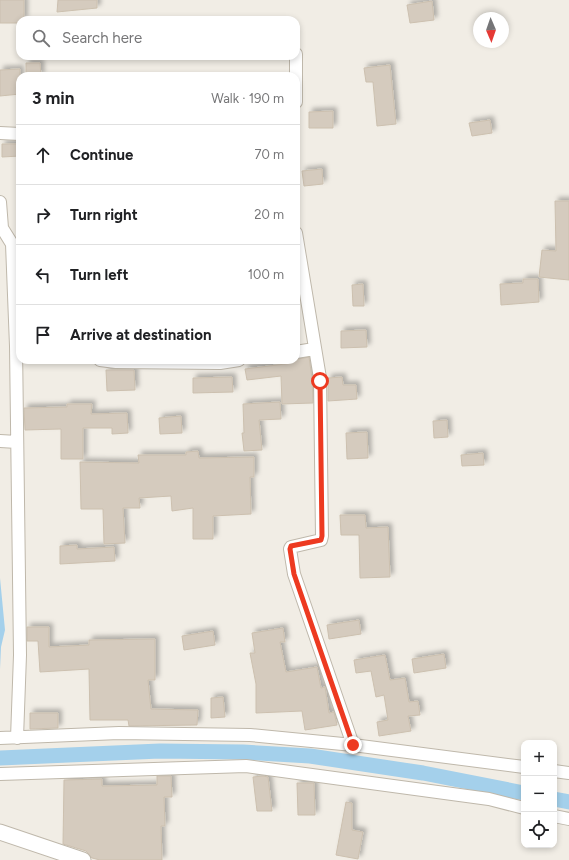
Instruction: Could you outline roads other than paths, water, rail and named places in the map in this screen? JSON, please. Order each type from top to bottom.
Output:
[{"type":"street","points":[[296,60],[296,72]]},
{"type":"street","points":[[0,133],[16,134]]},
{"type":"street","points":[[0,202],[4,237],[12,244],[16,312]]},
{"type":"street","points":[[300,259],[320,378],[322,536],[321,540],[291,546],[290,549],[294,574],[353,745]]},
{"type":"street","points":[[300,351],[314,349]]},
{"type":"street","points":[[17,738],[20,655],[17,442],[18,364]]},
{"type":"street","points":[[0,441],[17,442]]},
{"type":"street","points":[[0,738],[119,733],[250,735],[353,745],[521,767]]},
{"type":"street","points":[[0,774],[246,766],[489,799],[521,807]]},
{"type":"street","points":[[557,771],[569,773]]},
{"type":"street","points":[[557,817],[569,819]]},
{"type":"street","points":[[0,832],[83,860]]},
{"type":"water","points":[[0,578],[5,630],[1,647],[0,669]]},
{"type":"waterway","points":[[0,758],[160,751],[243,752],[310,756],[423,773],[521,792]]},
{"type":"waterway","points":[[557,800],[569,802]]}]
